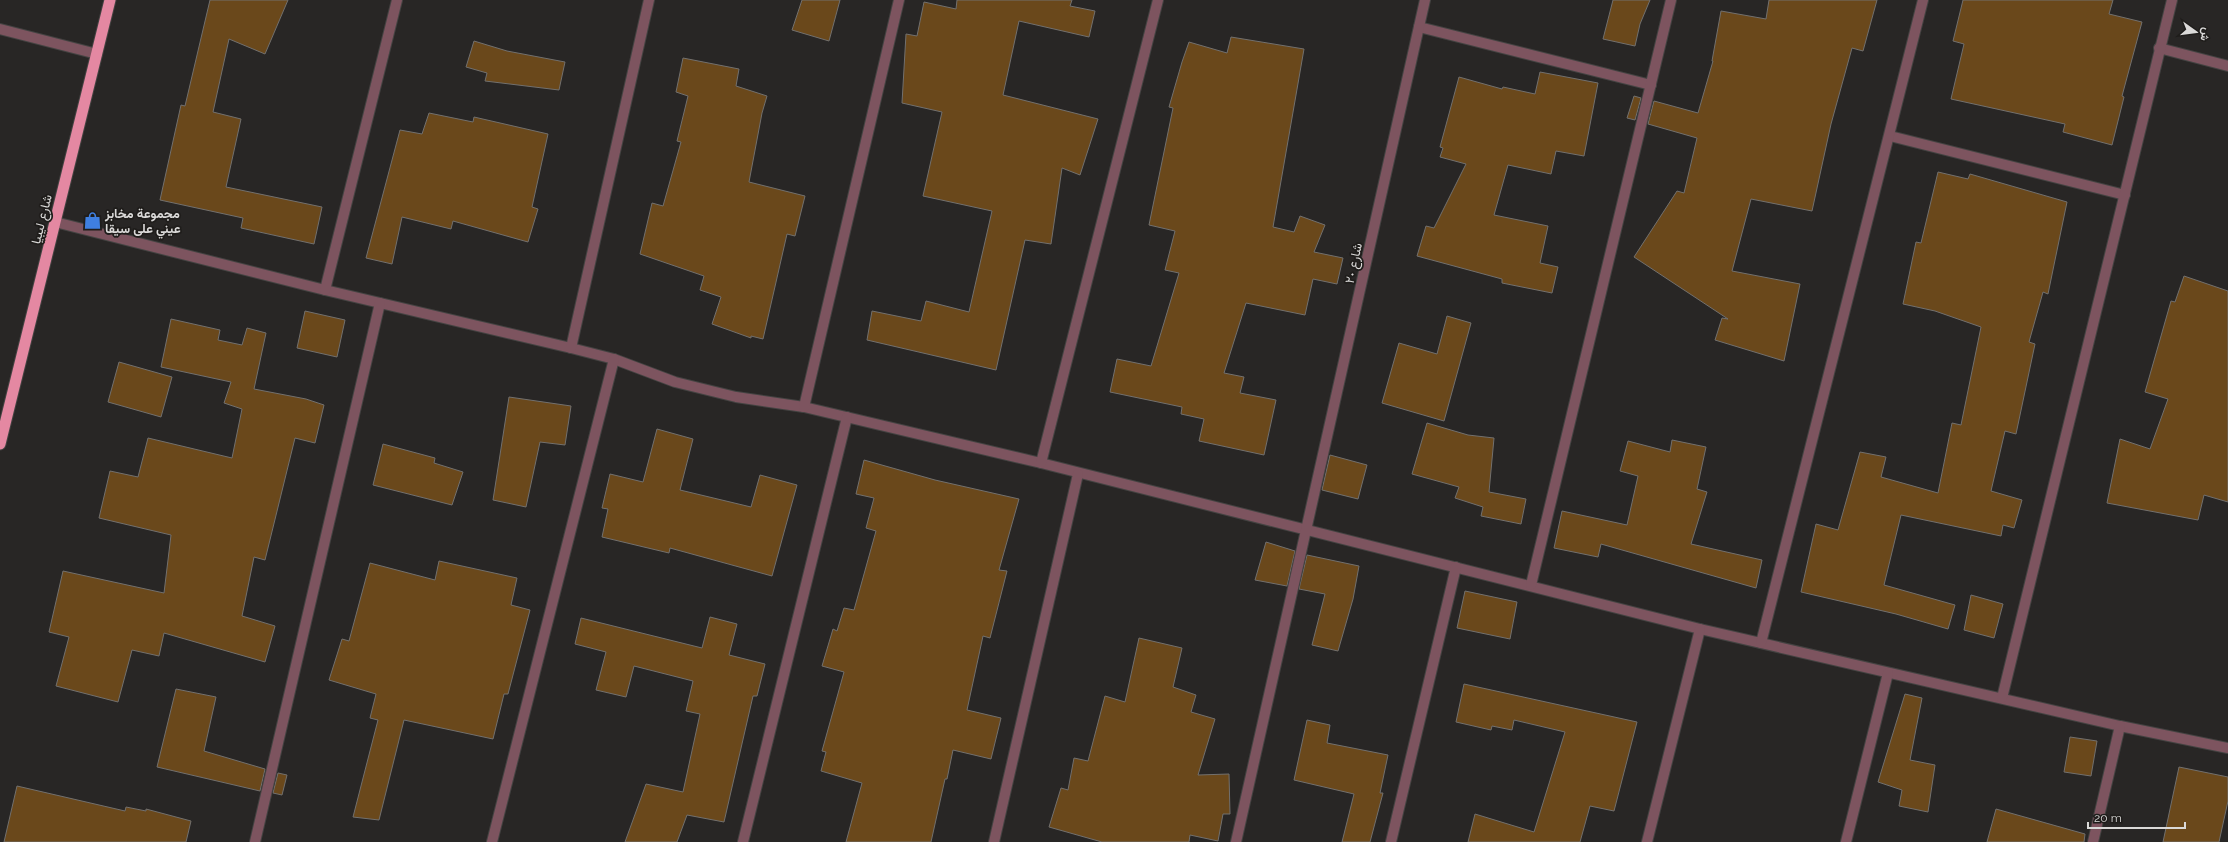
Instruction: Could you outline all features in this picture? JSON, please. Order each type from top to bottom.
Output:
[{"type":"highway","name":"شارع ليبيا","points":[[0,444],[110,0]]},
{"type":"street","points":[[325,290],[397,0]]},
{"type":"street","points":[[571,348],[649,0]]},
{"type":"street","points":[[804,407],[899,0]]},
{"type":"street","points":[[1041,463],[1158,0]]},
{"type":"street","name":"شارع ٢٠","points":[[1236,842],[1425,0]]},
{"type":"street","points":[[1531,585],[1671,0]]},
{"type":"street","points":[[1760,643],[1890,136],[1923,0]]},
{"type":"street","points":[[2002,698],[2125,195],[2159,48],[2172,0]]},
{"type":"street","points":[[1419,27],[1651,85]]},
{"type":"street","points":[[0,29],[97,54]]},
{"type":"street","points":[[2159,48],[2228,66]]},
{"type":"street","points":[[1890,136],[2125,195]]},
{"type":"street","points":[[55,222],[325,290],[614,359],[675,382],[736,397],[804,407],[847,417],[1041,463],[1078,474],[1531,585],[1700,629],[2120,726],[2228,748]]},
{"type":"street","points":[[255,842],[380,303]]},
{"type":"street","points":[[492,842],[614,359]]},
{"type":"street","points":[[743,842],[847,417]]},
{"type":"street","points":[[994,842],[1078,474]]},
{"type":"street","points":[[1391,842],[1456,567]]},
{"type":"street","points":[[1647,842],[1700,629]]},
{"type":"street","points":[[1846,842],[1888,673]]},
{"type":"street","points":[[2093,842],[2120,726]]},
{"type":"building","points":[[210,0],[288,0],[265,54],[229,39],[213,112],[241,119],[226,187],[322,207],[314,244],[241,228],[243,218],[160,200],[181,105],[185,106]]},
{"type":"building","points":[[802,0],[840,0],[829,41],[792,30]]},
{"type":"building","points":[[957,0],[1072,0],[1070,6],[1095,11],[1089,37],[1019,21],[1003,95],[1098,119],[1080,175],[1062,168],[1051,244],[1025,240],[996,370],[867,340],[872,311],[921,321],[926,301],[969,312],[992,211],[923,196],[942,112],[902,103],[906,34],[917,36],[924,2],[956,9]]},
{"type":"building","points":[[1613,0],[1650,0],[1640,24],[1635,46],[1603,39]]},
{"type":"building","points":[[1769,0],[1877,0],[1863,51],[1852,48],[1831,124],[1812,211],[1751,199],[1732,271],[1800,284],[1784,361],[1715,340],[1722,318],[1728,319],[1634,257],[1677,191],[1684,193],[1697,138],[1648,124],[1654,101],[1698,113],[1713,61],[1721,11],[1766,19]]},
{"type":"building","points":[[1963,0],[2113,0],[2109,14],[2142,22],[2122,96],[2124,97],[2112,145],[2063,132],[2065,124],[1951,99],[1964,44],[1953,41]]},
{"type":"building","points":[[1231,37],[1304,49],[1273,227],[1294,232],[1300,216],[1325,225],[1314,252],[1343,258],[1337,284],[1313,279],[1305,315],[1246,303],[1224,373],[1244,377],[1240,393],[1276,400],[1264,455],[1199,441],[1204,419],[1181,414],[1182,407],[1110,392],[1117,359],[1151,366],[1179,273],[1165,270],[1175,231],[1149,225],[1173,108],[1169,107],[1182,62],[1189,42],[1227,53]]},
{"type":"building","points":[[474,41],[507,51],[565,62],[559,90],[485,81],[487,73],[466,67]]},
{"type":"building","points":[[683,58],[739,69],[736,86],[767,96],[762,113],[749,182],[805,196],[795,236],[787,234],[763,339],[751,336],[751,338],[712,324],[721,297],[700,290],[704,276],[640,254],[652,203],[663,206],[681,142],[677,141],[688,96],[676,92]]},
{"type":"building","points":[[1540,72],[1598,83],[1584,156],[1556,151],[1551,174],[1508,165],[1494,215],[1548,226],[1540,263],[1558,267],[1552,293],[1502,283],[1502,279],[1417,256],[1426,226],[1434,228],[1466,164],[1440,157],[1443,148],[1440,147],[1459,77],[1502,89],[1503,87],[1535,94]]},
{"type":"building","points":[[1634,96],[1641,98],[1635,120],[1627,118]]},
{"type":"building","points":[[429,113],[473,122],[474,117],[548,134],[532,207],[538,209],[528,242],[453,221],[451,229],[402,217],[392,264],[366,258],[400,130],[422,134]]},
{"type":"building","points":[[1938,172],[1968,179],[1970,174],[2067,202],[2048,294],[2043,292],[2029,342],[2035,344],[2016,434],[2005,431],[1991,491],[2022,500],[2014,528],[2003,525],[2001,536],[1901,515],[1884,585],[1955,605],[1948,629],[1896,614],[1801,592],[1816,524],[1838,530],[1860,452],[1886,457],[1881,477],[1938,493],[1952,423],[1961,425],[1981,327],[1935,311],[1903,304],[1916,242],[1921,243]]},
{"type":"building","points":[[2184,276],[2228,291],[2228,502],[2204,495],[2198,520],[2107,503],[2120,439],[2150,449],[2168,399],[2145,392],[2171,301],[2175,302]]},
{"type":"building","points":[[305,311],[345,320],[337,357],[297,348]]},
{"type":"building","points":[[1447,316],[1471,323],[1444,421],[1382,403],[1399,343],[1437,354]]},
{"type":"building","points":[[171,319],[220,330],[218,340],[242,345],[247,328],[266,333],[254,389],[306,399],[324,405],[315,443],[295,438],[265,560],[254,557],[242,616],[275,626],[265,662],[164,633],[159,656],[132,650],[118,702],[56,686],[69,637],[49,632],[63,571],[164,593],[171,535],[99,518],[110,471],[138,477],[148,438],[232,458],[242,409],[224,403],[231,382],[161,367]]},
{"type":"building","points":[[119,362],[172,377],[161,417],[108,402]]},
{"type":"building","points":[[509,397],[571,406],[565,445],[540,442],[526,507],[493,500]]},
{"type":"building","points":[[1427,423],[1468,435],[1494,438],[1489,492],[1526,499],[1521,524],[1481,516],[1483,507],[1455,498],[1459,487],[1412,474]]},
{"type":"building","points":[[657,429],[693,439],[680,490],[751,507],[760,475],[797,485],[772,576],[670,548],[669,553],[602,537],[608,509],[602,508],[610,474],[643,482]]},
{"type":"building","points":[[1672,440],[1706,447],[1697,489],[1707,492],[1691,544],[1762,560],[1756,588],[1601,544],[1598,557],[1554,548],[1562,511],[1627,525],[1638,476],[1620,471],[1628,441],[1670,452]]},
{"type":"building","points":[[383,444],[435,458],[434,463],[463,472],[452,505],[373,485]]},
{"type":"building","points":[[1330,455],[1367,465],[1358,499],[1322,490]]},
{"type":"building","points":[[864,460],[935,480],[1019,499],[999,570],[1007,571],[990,638],[983,636],[967,710],[1001,718],[991,759],[953,750],[931,842],[846,842],[862,783],[821,771],[826,752],[822,751],[844,672],[822,666],[833,629],[837,631],[844,608],[854,610],[876,531],[866,528],[874,498],[856,494]]},
{"type":"building","points":[[1266,542],[1295,551],[1287,586],[1255,580]]},
{"type":"building","points":[[1307,555],[1359,566],[1353,599],[1338,651],[1312,645],[1325,594],[1299,589]]},
{"type":"building","points":[[439,561],[517,578],[511,605],[530,610],[508,694],[504,694],[493,739],[404,720],[379,820],[353,817],[378,720],[370,718],[376,694],[329,680],[342,639],[349,641],[370,563],[435,580]]},
{"type":"building","points":[[1465,591],[1517,602],[1510,639],[1457,628]]},
{"type":"building","points":[[1971,595],[2003,604],[1994,638],[1964,630]]},
{"type":"building","points":[[710,617],[737,624],[729,655],[765,664],[757,696],[753,696],[724,822],[687,815],[677,842],[625,842],[646,784],[683,792],[700,714],[686,711],[693,681],[634,666],[626,697],[596,690],[606,652],[575,644],[581,618],[702,648]]},
{"type":"building","points":[[1139,638],[1182,648],[1173,687],[1196,695],[1191,712],[1215,719],[1198,775],[1229,774],[1230,814],[1223,814],[1218,841],[1190,835],[1189,842],[1102,842],[1049,827],[1061,788],[1068,790],[1074,758],[1088,761],[1105,696],[1125,702]]},
{"type":"building","points":[[1464,684],[1637,722],[1614,811],[1590,806],[1580,842],[1468,842],[1475,814],[1534,832],[1565,732],[1514,720],[1512,730],[1492,726],[1491,730],[1456,722]]},
{"type":"building","points":[[176,689],[216,697],[204,751],[265,769],[260,791],[157,767]]},
{"type":"building","points":[[1905,694],[1922,698],[1910,760],[1935,765],[1928,812],[1899,806],[1902,790],[1878,782]]},
{"type":"building","points":[[1307,720],[1330,725],[1327,743],[1388,755],[1380,793],[1383,793],[1370,842],[1342,842],[1354,794],[1294,780]]},
{"type":"building","points":[[2070,737],[2097,741],[2091,776],[2064,772]]},
{"type":"building","points":[[2179,767],[2228,777],[2228,801],[2219,842],[2163,842]]},
{"type":"building","points":[[278,773],[287,775],[282,795],[273,793]]},
{"type":"building","points":[[17,786],[125,811],[126,807],[146,811],[146,809],[191,821],[186,842],[4,842]]},
{"type":"building","points":[[1996,809],[2085,834],[2084,842],[1987,842]]},
{"type":"place","name":"مجموعة مخابز عيني على سيقا","points":[[92,220]]}]
